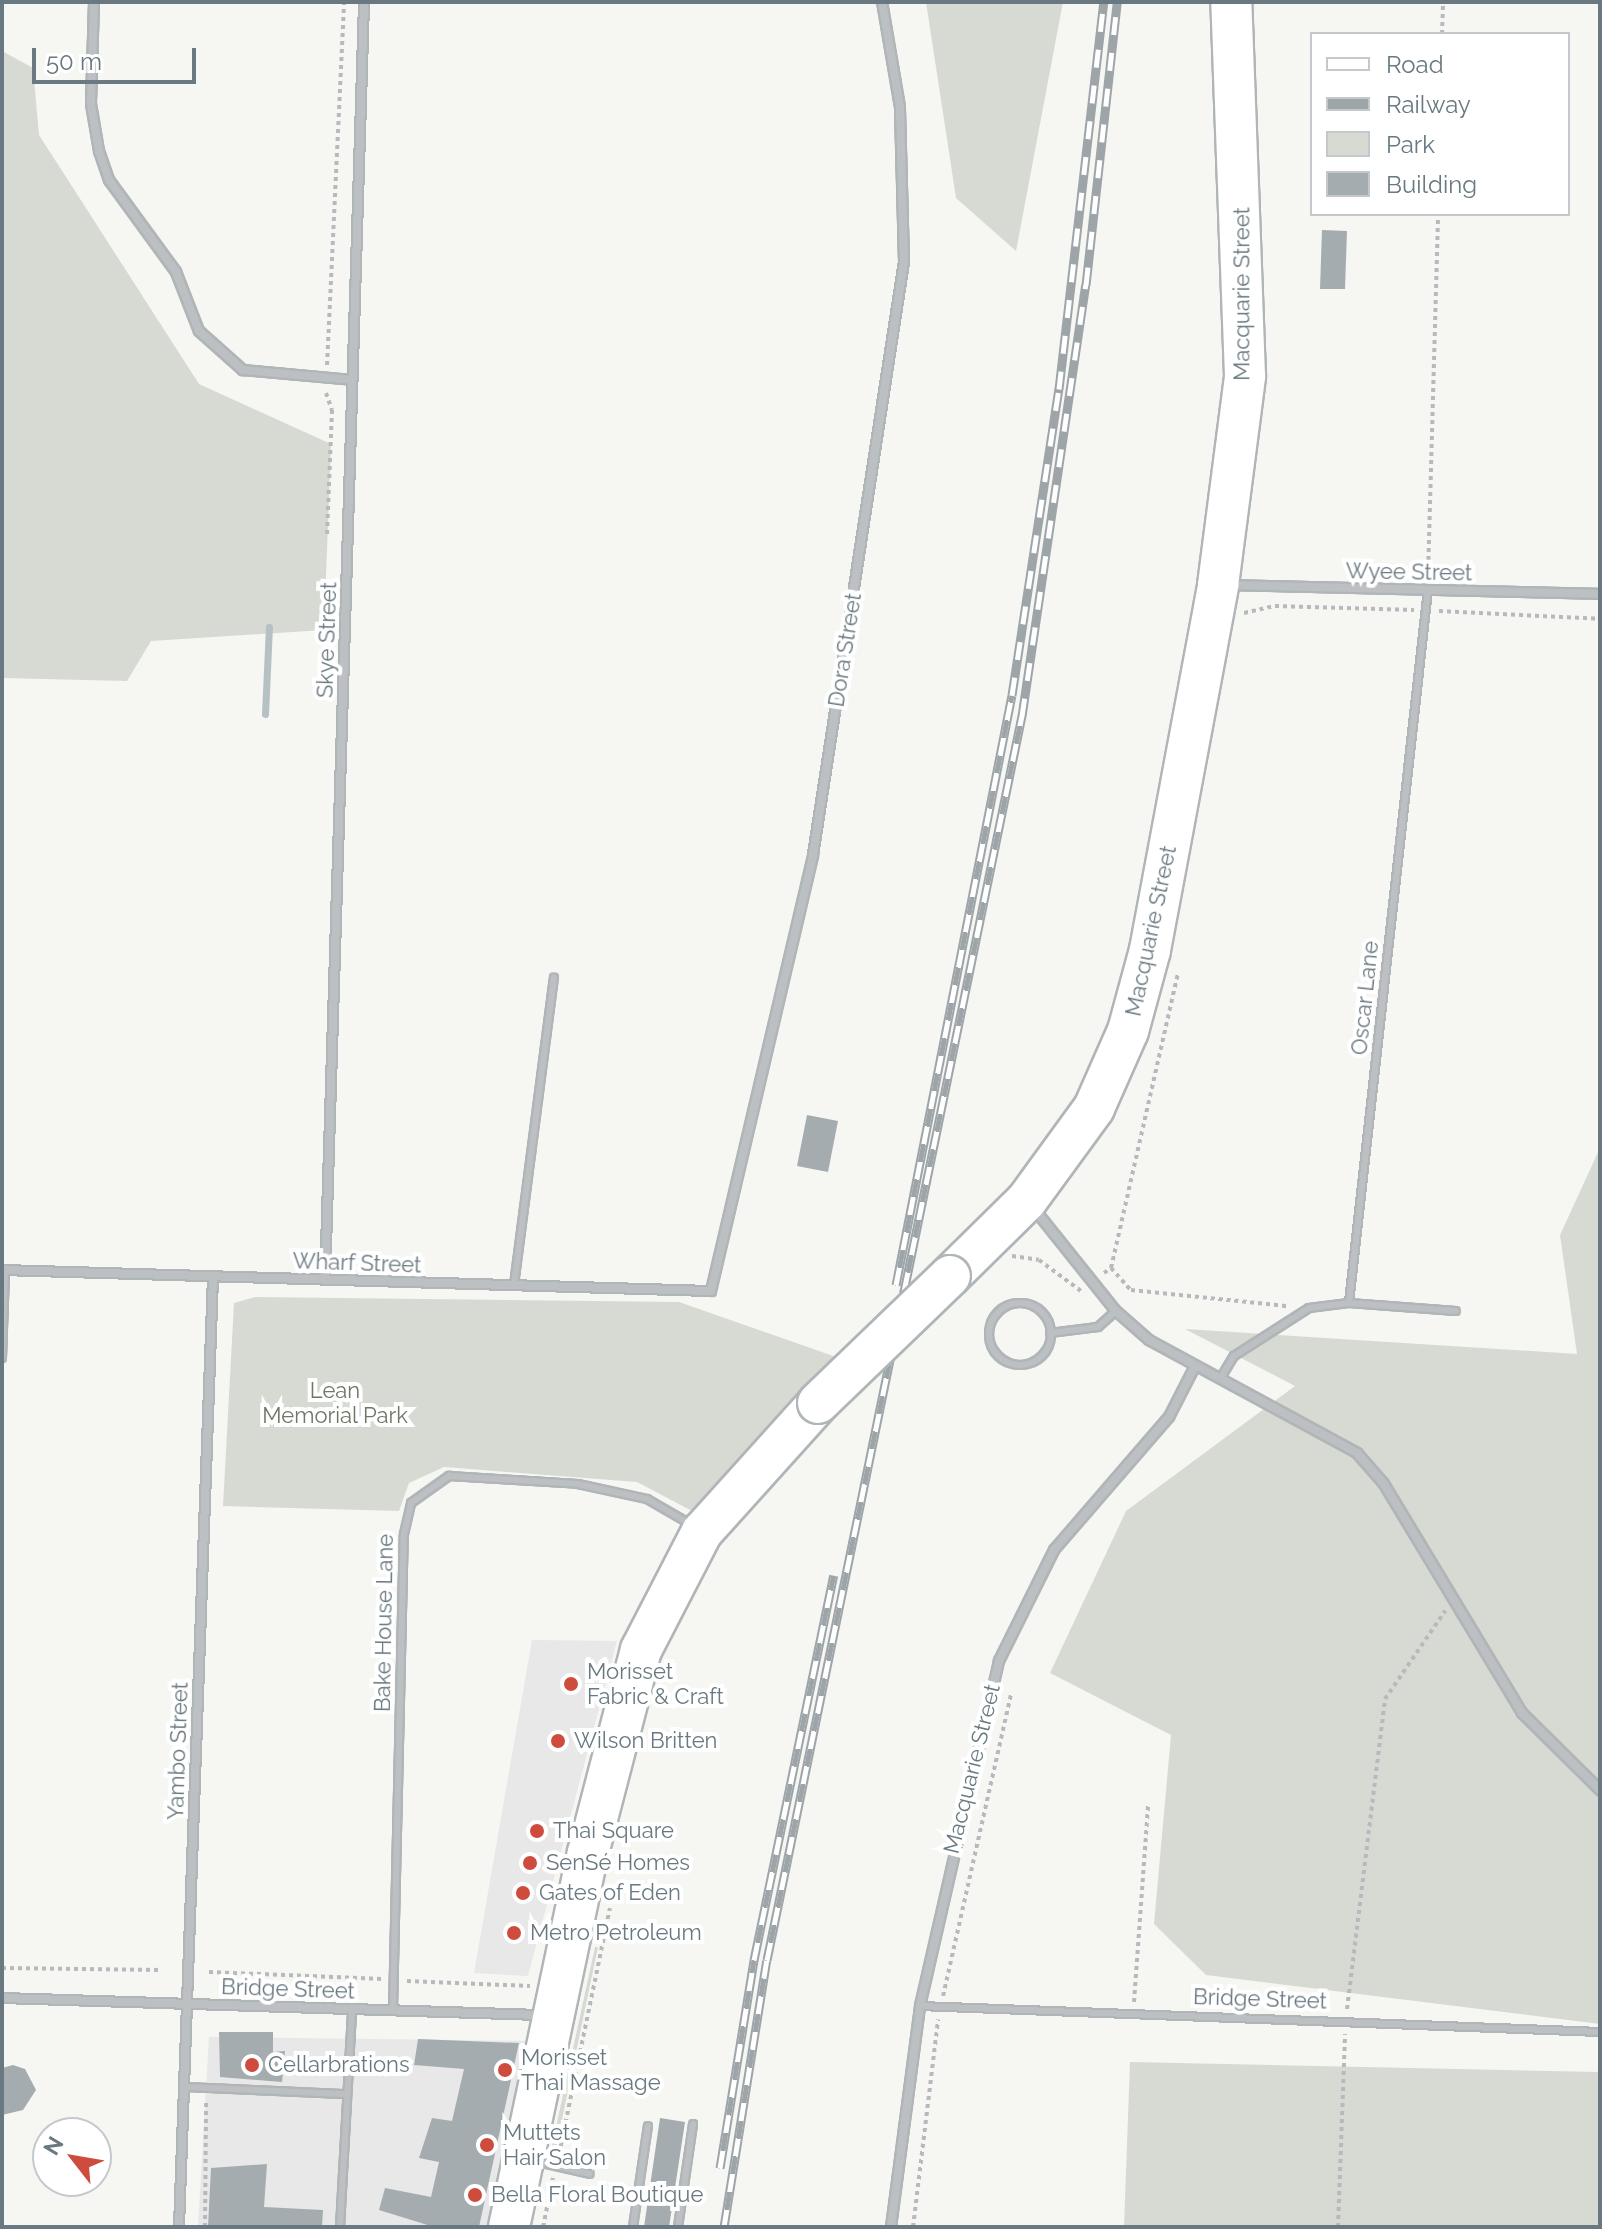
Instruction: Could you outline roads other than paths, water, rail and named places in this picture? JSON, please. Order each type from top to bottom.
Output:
[{"type":"main road","name":"Macquarie Street","points":[[1207,2],[1228,352],[1228,601]]},
{"type":"main road","name":"Macquarie Street","points":[[702,1532],[818,1403],[1027,1200],[1094,1108],[1132,1018],[1228,601],[1245,376],[1231,2]]},
{"type":"main road","points":[[509,2227],[553,2006],[623,1720],[652,1622],[702,1532]]},
{"type":"main road","points":[[525,2227],[608,1861],[623,1720]]},
{"type":"street","points":[[94,2],[91,104],[99,151],[109,180],[176,272],[199,331],[243,370],[352,380]]},
{"type":"street","name":"Skye Street","points":[[325,1280],[364,2]]},
{"type":"street","name":"Dora Street","points":[[711,1291],[813,855],[904,262],[900,107],[882,2]]},
{"type":"street","name":"Wyee Street","points":[[1228,601],[1428,590],[1600,594]]},
{"type":"street","points":[[1027,1200],[1116,1311],[1193,1370],[1220,1379],[1357,1453],[1384,1484],[1522,1713],[1600,1790]]},
{"type":"street","name":"Wharf Street","points":[[3,1270],[711,1291]]},
{"type":"street","name":"Yambo Street","points":[[179,2227],[213,1277]]},
{"type":"street","name":"Macquarie Street","points":[[891,2227],[920,2006],[977,1735],[1014,1622],[1054,1550],[1169,1417],[1193,1370]]},
{"type":"street","name":"Bridge Street","points":[[2,1998],[393,2010],[553,2006]]},
{"type":"lane","name":"Oscar Lane","points":[[1349,1303],[1428,590]]},
{"type":"lane","points":[[514,1285],[554,978]]},
{"type":"lane","points":[[2,1358],[3,1270]]},
{"type":"lane","points":[[1020,1303],[1045,1315],[1050,1333],[1044,1352],[1026,1364],[1005,1361],[989,1335],[995,1315],[1020,1303]]},
{"type":"lane","points":[[1220,1379],[1234,1356],[1277,1323],[1309,1308],[1349,1303],[1456,1311]]},
{"type":"lane","points":[[1050,1333],[1098,1327],[1116,1311]]},
{"type":"lane","name":"Bake House Lane","points":[[393,2010],[404,1534],[411,1503],[449,1476],[578,1484],[647,1499],[702,1532]]},
{"type":"lane","name":"Bridge Street","points":[[920,2006],[1600,2032]]},
{"type":"lane","points":[[340,2227],[352,2009]]},
{"type":"lane","points":[[184,2087],[345,2094]]},
{"type":"lane","points":[[678,2227],[693,2124]]},
{"type":"lane","points":[[633,2227],[648,2126]]},
{"type":"lane","points":[[538,2162],[590,2174]]},
{"type":"waterway","points":[[265,714],[269,627]]},
{"type":"railway","points":[[896,1285],[1012,695],[1059,389],[1104,2]]},
{"type":"railway","points":[[724,2227],[767,1960],[1022,716],[1086,285],[1117,2]]},
{"type":"railway","points":[[720,2168],[754,1960],[834,1575]]},
{"type":"place","name":"Morisset Fabric & Craft","points":[[571,1684]]},
{"type":"place","name":"Wilson Britten","points":[[558,1741]]},
{"type":"place","name":"Thai Square","points":[[537,1831]]},
{"type":"place","name":"SenSé Homes","points":[[530,1863]]},
{"type":"place","name":"Gates of Eden","points":[[523,1893]]},
{"type":"place","name":"Metro Petroleum","points":[[514,1933]]},
{"type":"place","name":"Cellarbrations","points":[[252,2065]]},
{"type":"place","name":"Morisset Thai Massage","points":[[505,2070]]},
{"type":"place","name":"Muttets Hair Salon","points":[[487,2145]]},
{"type":"place","name":"Bella Floral Boutique","points":[[475,2195]]},
{"type":"park label","name":"Lean Memorial Park","points":[[335,1402]]}]
